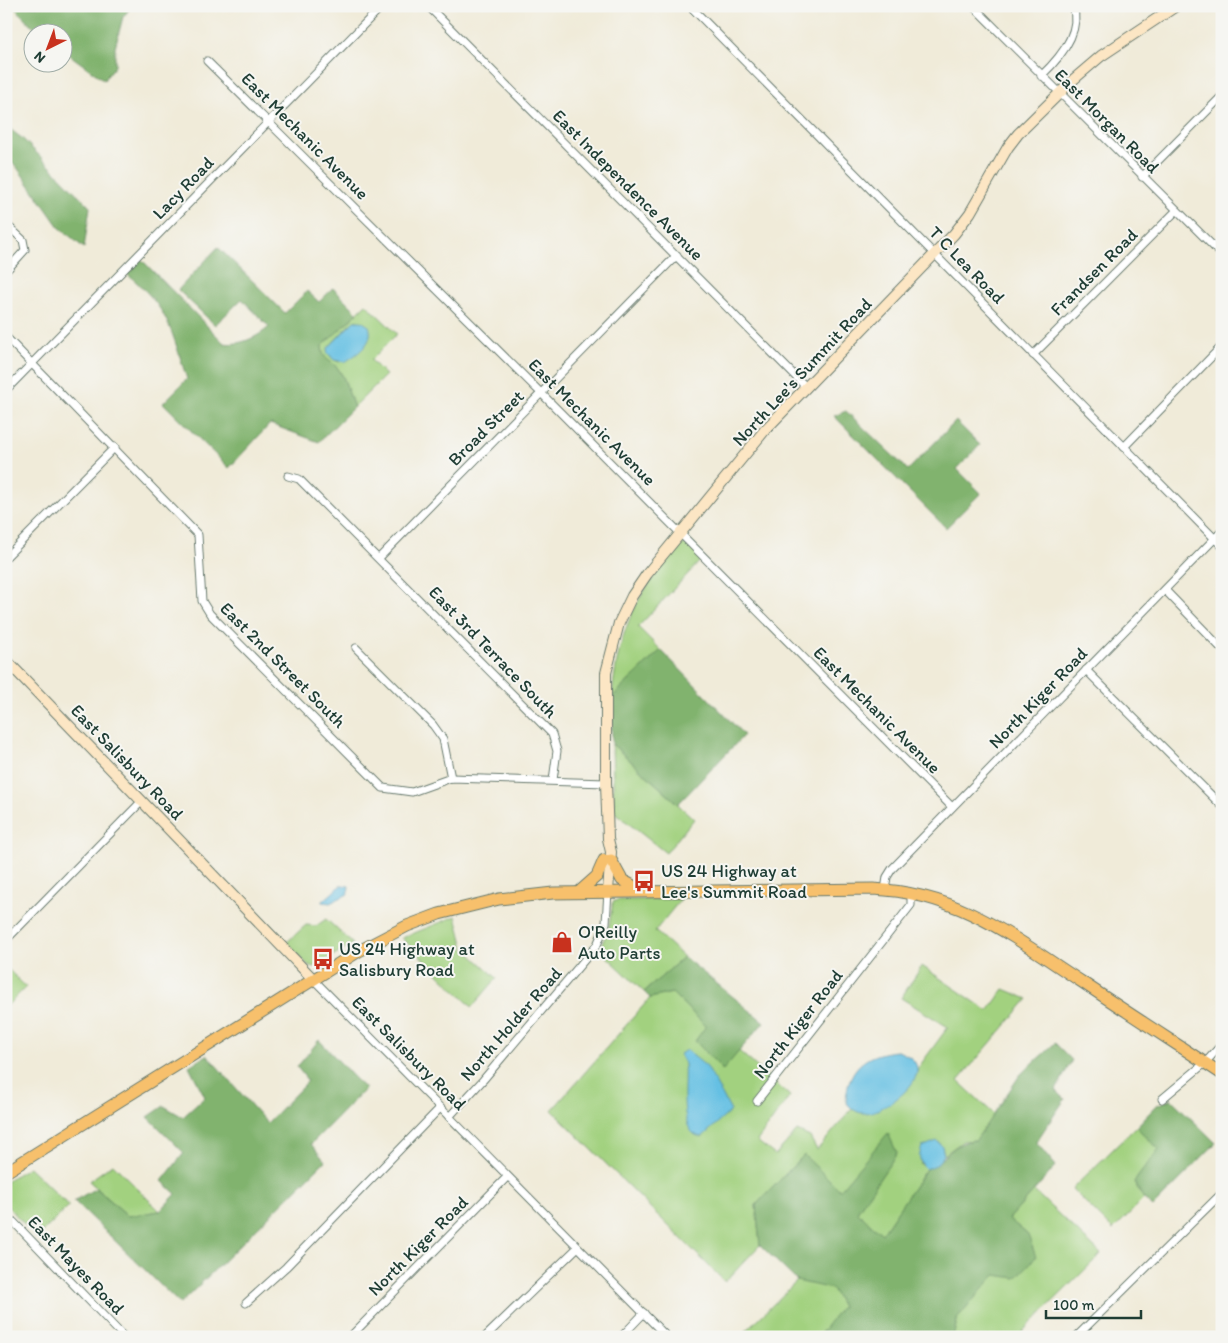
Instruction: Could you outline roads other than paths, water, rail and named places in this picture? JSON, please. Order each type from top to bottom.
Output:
[{"type":"main road","name":"North Lee's Summit Road","points":[[608,891],[605,882],[608,860],[606,673],[618,623],[632,596],[681,532],[765,430],[936,254],[970,213],[1008,147],[1059,94],[1101,56],[1176,6]]},
{"type":"main road","name":"East Salisbury Road","points":[[6,660],[313,979]]},
{"type":"main road","points":[[579,892],[598,876],[608,860],[622,880],[643,891]]},
{"type":"main road","points":[[6,1172],[313,979],[384,937],[433,916],[519,896],[608,891],[885,890],[911,893],[948,903],[985,920],[1222,1074]]},
{"type":"street","name":"Lacy Road","points":[[6,390],[382,6]]},
{"type":"street","name":"East Independence Avenue","points":[[428,6],[806,387]]},
{"type":"street","name":"T C Lea Road","points":[[690,6],[1222,546]]},
{"type":"street","points":[[1041,76],[1054,63],[1075,27],[1075,14],[1072,6]]},
{"type":"street","name":"East Morgan Road","points":[[974,7],[1222,255]]},
{"type":"street","name":"East Mechanic Avenue","points":[[207,61],[681,532],[952,807]]},
{"type":"street","points":[[1142,177],[1222,96]]},
{"type":"street","name":"Frandsen Road","points":[[1033,355],[1176,211]]},
{"type":"street","points":[[6,224],[23,240],[25,247],[23,255],[6,271]]},
{"type":"street","name":"Broad Street","points":[[379,558],[677,255]]},
{"type":"street","name":"East 2nd Street South","points":[[6,336],[198,535],[202,601],[210,614],[383,788],[412,792],[451,778],[606,783]]},
{"type":"street","points":[[1124,447],[1222,346]]},
{"type":"street","points":[[6,557],[115,447]]},
{"type":"street","name":"East 3rd Terrace South","points":[[288,476],[299,479],[552,734],[556,751],[553,780]]},
{"type":"street","name":"North Kiger Road","points":[[885,890],[887,876],[892,869],[1222,532]]},
{"type":"street","points":[[1165,590],[1222,649]]},
{"type":"street","points":[[356,648],[433,725],[443,739],[451,778]]},
{"type":"street","points":[[1086,670],[1222,806]]},
{"type":"street","points":[[6,940],[142,801]]},
{"type":"street","name":"North Holder Road","points":[[449,1117],[483,1080],[597,945],[606,923],[608,891]]},
{"type":"street","name":"North Kiger Road","points":[[757,1101],[911,905],[911,893]]},
{"type":"street","name":"East Salisbury Road","points":[[313,979],[666,1337]]},
{"type":"street","points":[[1162,1099],[1204,1063],[1222,1044]]},
{"type":"street","points":[[246,1303],[286,1267],[440,1108]]},
{"type":"street","name":"North Kiger Road","points":[[350,1337],[507,1177]]},
{"type":"street","points":[[1076,1337],[1222,1193]]},
{"type":"street","name":"East Mayes Road","points":[[6,1214],[124,1337]]},
{"type":"street","points":[[485,1337],[577,1248]]},
{"type":"street","points":[[621,1337],[644,1314]]},
{"type":"water","points":[[354,321],[361,321],[369,326],[370,332],[367,343],[359,352],[345,362],[334,360],[327,352],[328,348]]},
{"type":"water","points":[[341,885],[349,886],[348,894],[330,903],[322,902]]},
{"type":"water","points":[[686,1050],[707,1067],[731,1111],[702,1137],[694,1134],[686,1118],[684,1107],[684,1065],[680,1054]]},
{"type":"water","points":[[898,1051],[915,1062],[917,1068],[916,1075],[912,1083],[888,1105],[869,1112],[857,1112],[846,1102],[847,1090],[854,1071],[867,1059],[886,1052]]},
{"type":"water","points":[[937,1141],[942,1146],[944,1155],[936,1165],[926,1169],[920,1159],[922,1147]]},
{"type":"place","name":"US 24 Highway at Lee's Summit Road","points":[[644,881]]},
{"type":"place","name":"O'Reilly Auto Parts","points":[[562,942]]},
{"type":"place","name":"US 24 Highway at Salisbury Road","points":[[323,959]]}]
